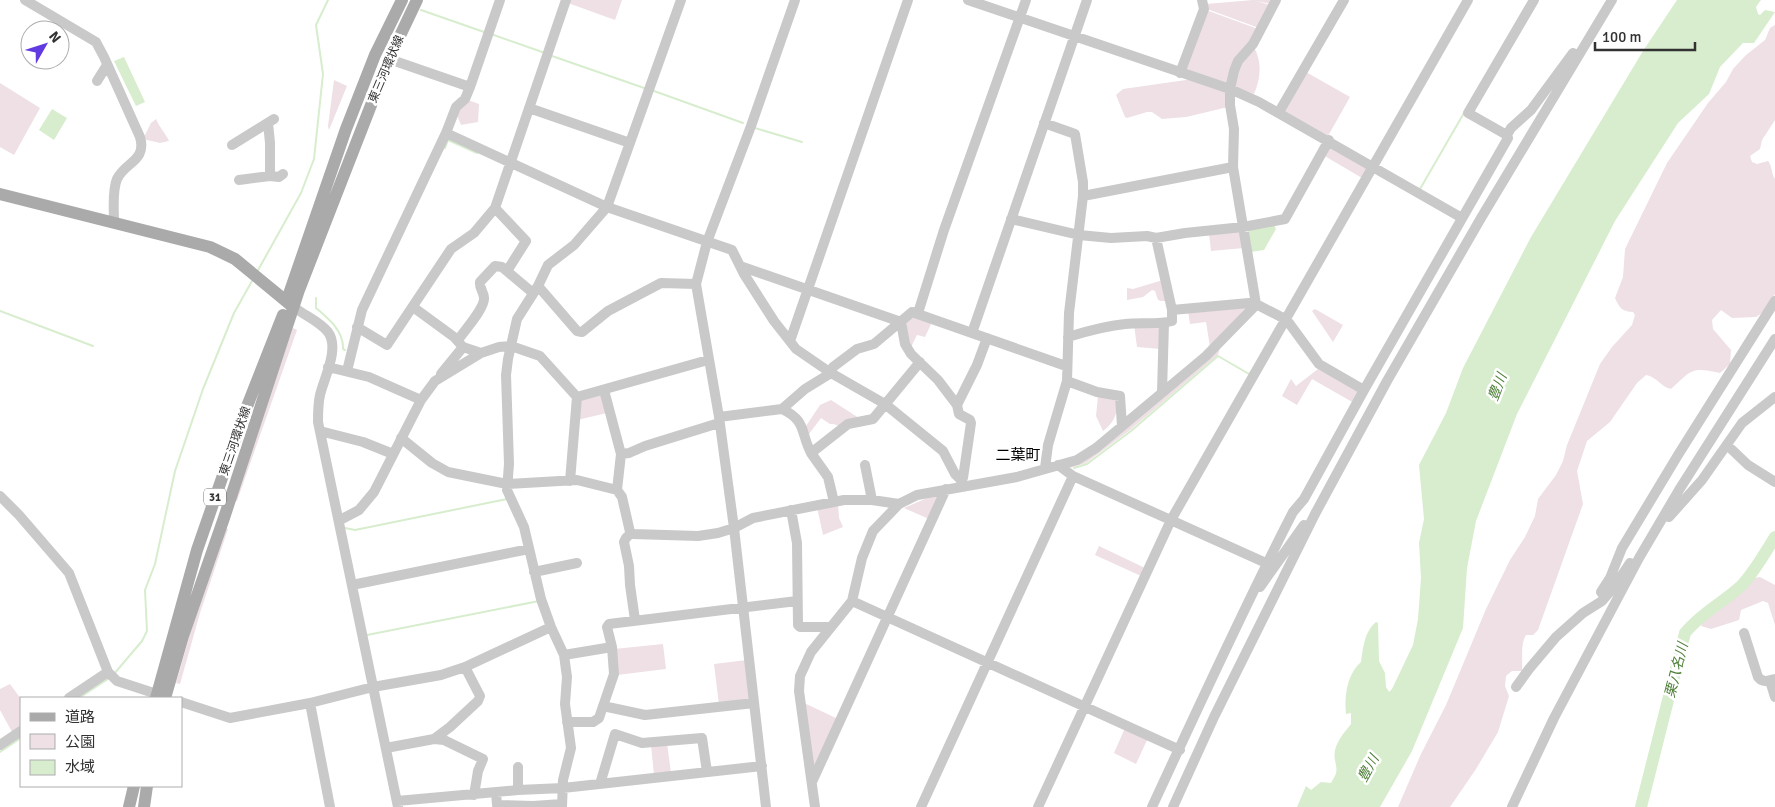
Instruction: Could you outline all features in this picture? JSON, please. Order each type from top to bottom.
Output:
[{"type":"main road","name":"東三河環状線","points":[[290,304],[346,130],[375,55],[402,0]]},
{"type":"main road","name":"東三河環状線","points":[[163,697],[197,550],[246,409],[283,316],[302,281],[389,59],[417,0]]},
{"type":"main road","points":[[0,194],[210,247],[235,259],[290,304]]},
{"type":"main road","points":[[129,807],[134,787]]},
{"type":"main road","points":[[144,807],[147,787]]},
{"type":"street","points":[[25,0],[92,38],[99,47],[142,143],[138,156],[117,179],[114,222]]},
{"type":"street","points":[[346,371],[362,310],[446,133],[456,107],[465,99],[500,0]]},
{"type":"street","points":[[357,327],[387,345],[452,249],[474,233],[495,208],[566,0]]},
{"type":"street","points":[[496,792],[497,805],[562,805],[563,780],[571,748],[565,704],[567,677],[564,655],[551,628],[541,599],[524,527],[507,490],[509,464],[506,375],[517,320],[536,290],[548,265],[574,245],[607,207],[681,0]]},
{"type":"street","points":[[766,807],[734,528],[719,420],[696,284],[707,242],[751,126],[795,0]]},
{"type":"street","points":[[790,341],[908,0]]},
{"type":"street","points":[[968,0],[1180,74],[1230,89],[1279,112],[1462,218]]},
{"type":"street","points":[[918,313],[944,230],[1026,0]]},
{"type":"street","points":[[972,333],[1087,0]]},
{"type":"street","points":[[1180,74],[1204,9],[1202,0]]},
{"type":"street","points":[[815,807],[799,691],[800,676],[811,652],[852,601],[860,564],[873,531],[899,504],[917,495],[1017,477],[1077,460],[1096,448],[1206,356],[1256,304],[1233,167],[1234,129],[1230,105],[1230,89],[1238,61],[1252,44],[1276,0]]},
{"type":"street","points":[[1279,112],[1344,0]]},
{"type":"street","points":[[1038,807],[1171,520],[1468,0]]},
{"type":"street","points":[[1507,135],[1468,113],[1534,0]]},
{"type":"street","points":[[1173,807],[1214,717],[1315,514],[1392,372],[1476,226],[1612,0]]},
{"type":"street","points":[[1152,807],[1266,563],[1292,512],[1304,499],[1508,138],[1507,135],[1511,128],[1532,110],[1571,55],[1592,32]]},
{"type":"street","points":[[389,59],[470,87]]},
{"type":"street","points":[[97,81],[107,65]]},
{"type":"street","points":[[529,108],[630,143]]},
{"type":"street","points":[[232,145],[271,121],[270,176]]},
{"type":"street","points":[[1044,123],[1075,134],[1083,182],[1069,313],[1067,381],[1048,445],[1045,468]]},
{"type":"street","points":[[446,133],[607,207],[732,250],[774,321],[803,355],[885,404],[943,451],[955,474],[960,479],[963,478],[970,420],[959,414],[957,405],[938,380],[911,354],[905,344],[901,322]]},
{"type":"street","points":[[1011,219],[1078,235],[1111,238],[1147,236],[1156,238],[1243,227],[1284,219],[1329,140]]},
{"type":"street","points":[[1083,196],[1233,167]]},
{"type":"street","points":[[238,180],[270,176],[278,177],[283,174]]},
{"type":"street","points":[[495,208],[526,241],[507,271]]},
{"type":"street","points":[[1068,337],[1101,327],[1127,323],[1164,323],[1172,321],[1172,310],[1156,238]]},
{"type":"street","points":[[340,520],[358,510],[370,498],[421,400],[460,344],[483,304],[484,296],[479,286],[480,282],[495,266],[502,267],[536,290],[577,331],[582,332],[608,311],[661,283],[696,284]]},
{"type":"street","points":[[740,266],[901,322]]},
{"type":"street","points":[[1606,596],[1601,592],[1610,578],[1622,548],[1775,301]]},
{"type":"street","points":[[290,304],[320,325],[329,334],[333,345],[318,407],[320,431],[398,804],[474,794],[563,788],[762,766]]},
{"type":"street","points":[[1172,310],[1256,304],[1289,323],[1319,364],[1364,390]]},
{"type":"street","points":[[412,307],[460,344],[481,353]]},
{"type":"street","points":[[621,454],[629,453],[719,420],[782,409],[805,390],[831,373],[833,367],[857,349],[874,344],[912,312],[1066,366]]},
{"type":"street","points":[[1162,392],[1164,323]]},
{"type":"street","points":[[957,405],[974,371],[987,338]]},
{"type":"street","points":[[1512,807],[1554,718],[1639,558],[1775,339]]},
{"type":"street","points":[[435,381],[481,353],[499,347],[511,346],[540,356],[577,397],[570,481]]},
{"type":"street","points":[[577,397],[708,360]]},
{"type":"street","points":[[811,453],[848,424],[873,419],[920,362]]},
{"type":"street","points":[[328,367],[391,386],[421,400]]},
{"type":"street","points":[[1067,381],[1097,392],[1120,396],[1122,426]]},
{"type":"street","points":[[604,390],[621,454],[617,490]]},
{"type":"street","points":[[1659,523],[1668,518],[1702,480],[1742,423],[1775,397]]},
{"type":"street","points":[[782,409],[792,414],[803,429],[807,446],[828,476],[834,502]]},
{"type":"street","points":[[320,431],[363,442],[393,454]]},
{"type":"street","points":[[401,438],[432,463],[448,472],[507,484],[586,481],[617,490],[622,497],[631,533]]},
{"type":"street","points":[[1727,445],[1748,466],[1775,482]]},
{"type":"street","points":[[865,465],[872,500]]},
{"type":"street","points":[[1058,465],[1073,476],[1266,563]]},
{"type":"street","points":[[921,807],[1073,476]]},
{"type":"street","points":[[812,782],[946,489]]},
{"type":"street","points":[[0,496],[69,573],[111,675],[117,681],[163,697]]},
{"type":"street","points":[[635,620],[629,566],[624,542],[631,533],[698,536],[718,534],[753,518],[844,500],[872,500],[899,504]]},
{"type":"street","points":[[791,510],[797,543],[798,625],[800,627],[831,626]]},
{"type":"street","points":[[1248,601],[1267,578],[1305,523],[1315,514]]},
{"type":"street","points":[[352,585],[529,549]]},
{"type":"street","points":[[1516,687],[1529,668],[1556,637],[1583,612],[1602,600],[1614,587],[1630,562],[1639,558]]},
{"type":"street","points":[[534,572],[577,563]]},
{"type":"street","points":[[567,722],[586,723],[597,721],[614,674],[612,647],[607,630],[609,624],[797,601]]},
{"type":"street","points":[[852,601],[1180,750]]},
{"type":"street","points":[[182,702],[230,718],[310,703],[373,687],[441,675],[465,667],[551,628]]},
{"type":"street","points":[[1744,633],[1758,676],[1761,680],[1773,680],[1775,698]]},
{"type":"street","points":[[564,655],[612,647]]},
{"type":"street","points":[[434,739],[480,699],[465,667]]},
{"type":"street","points":[[71,697],[111,675]]},
{"type":"street","points":[[310,703],[330,807]]},
{"type":"street","points":[[603,706],[645,715],[754,703]]},
{"type":"street","points":[[0,745],[20,732]]},
{"type":"street","points":[[600,784],[616,734],[642,743],[702,738],[707,772]]},
{"type":"street","points":[[386,748],[434,739],[444,740],[483,759],[478,771],[474,794]]},
{"type":"street","points":[[518,767],[518,790]]},
{"type":"green space","points":[[569,0],[622,0],[615,20],[568,3]]},
{"type":"green space","points":[[1253,0],[1273,0],[1271,4],[1256,1],[1270,5],[1259,28],[1207,9],[1206,4]]},
{"type":"green space","points":[[1206,10],[1258,29],[1226,84],[1185,70]]},
{"type":"green space","points":[[1775,25],[1775,120],[1762,140],[1760,149],[1750,156],[1752,162],[1757,164],[1768,161],[1775,179],[1775,294],[1765,311],[1756,317],[1732,318],[1721,310],[1712,320],[1713,329],[1731,350],[1730,364],[1720,373],[1703,370],[1693,371],[1671,389],[1646,375],[1637,383],[1610,422],[1587,441],[1577,471],[1583,504],[1538,630],[1533,635],[1526,635],[1524,639],[1522,671],[1512,671],[1506,676],[1505,686],[1509,696],[1498,732],[1450,807],[1398,807],[1421,754],[1446,705],[1486,609],[1510,560],[1525,537],[1535,516],[1538,499],[1556,475],[1563,461],[1567,445],[1600,364],[1612,347],[1632,325],[1635,315],[1633,312],[1621,308],[1615,298],[1623,277],[1625,249],[1667,163],[1708,103],[1726,82],[1733,69],[1746,55],[1765,40],[1770,28]]},
{"type":"green space","points":[[1254,47],[1260,70],[1254,94],[1232,86],[1236,71]]},
{"type":"green space","points":[[1306,72],[1350,97],[1328,136],[1284,111]]},
{"type":"green space","points":[[1193,79],[1225,89],[1228,107],[1186,117],[1162,119],[1152,112],[1147,112],[1127,118],[1116,95],[1123,89]]},
{"type":"green space","points":[[334,80],[347,86],[329,130],[328,126]]},
{"type":"green space","points":[[0,83],[40,108],[14,155],[0,147]]},
{"type":"green space","points":[[468,100],[479,104],[478,122],[461,125],[456,113]]},
{"type":"green space","points":[[156,119],[169,141],[160,143],[143,139],[151,123]]},
{"type":"green space","points":[[1329,144],[1369,166],[1362,178],[1323,155]]},
{"type":"green space","points":[[1241,230],[1244,248],[1211,251],[1209,234]]},
{"type":"green space","points":[[1163,280],[1165,301],[1158,300],[1155,291],[1152,290],[1143,297],[1127,300],[1127,288],[1133,289]]},
{"type":"green space","points":[[1252,305],[1210,347],[1206,322],[1190,324],[1188,311]]},
{"type":"green space","points":[[1315,309],[1343,325],[1333,342],[1312,311]]},
{"type":"green space","points":[[910,316],[932,322],[925,337],[917,335],[910,349],[905,321]]},
{"type":"green space","points":[[1134,325],[1161,325],[1161,349],[1137,347]]},
{"type":"green space","points":[[293,328],[297,330],[237,501],[233,500]]},
{"type":"green space","points":[[1222,341],[1218,355],[1130,430],[1086,463],[1070,468],[1069,466]]},
{"type":"green space","points":[[1318,369],[1361,391],[1354,403],[1312,379],[1297,405],[1282,396],[1291,379],[1296,386]]},
{"type":"green space","points":[[602,395],[607,413],[577,420],[579,400]]},
{"type":"green space","points":[[1098,396],[1117,400],[1117,409],[1114,417],[1110,425],[1103,431],[1096,416]]},
{"type":"green space","points":[[831,400],[859,418],[840,426],[830,424],[821,418],[806,438],[804,429],[820,405]]},
{"type":"green space","points":[[934,495],[940,497],[929,519],[904,508]]},
{"type":"green space","points":[[838,504],[839,518],[843,527],[823,535],[817,507]]},
{"type":"green space","points":[[224,528],[228,529],[200,613],[180,684],[176,683],[196,613]]},
{"type":"green space","points":[[1099,546],[1145,568],[1141,576],[1095,555]]},
{"type":"green space","points":[[1760,577],[1775,585],[1775,625],[1768,603],[1763,601],[1741,610],[1739,620],[1711,629],[1701,626],[1706,617],[1745,588],[1754,578]]},
{"type":"green space","points":[[663,644],[666,669],[617,675],[614,649]]},
{"type":"green space","points":[[747,660],[751,702],[719,705],[714,664]]},
{"type":"green space","points":[[10,684],[20,698],[20,727],[12,732],[0,710],[0,689]]},
{"type":"green space","points":[[802,702],[838,719],[813,774]]},
{"type":"green space","points":[[1125,728],[1148,738],[1136,764],[1114,753]]},
{"type":"green space","points":[[667,743],[671,773],[654,775],[651,745]]},
{"type":"water","name":"豊川","points":[[1677,0],[1761,0],[1756,7],[1758,14],[1760,15],[1765,10],[1775,12],[1754,43],[1743,43],[1720,67],[1709,94],[1678,123],[1615,221],[1517,414],[1476,521],[1467,568],[1463,628],[1412,751],[1380,807],[1297,807],[1306,786],[1311,790],[1321,782],[1331,783],[1336,774],[1335,750],[1339,740],[1351,724],[1351,713],[1346,714],[1348,686],[1352,673],[1361,662],[1365,641],[1372,626],[1376,622],[1378,623],[1379,661],[1385,673],[1386,687],[1389,692],[1413,645],[1418,619],[1421,578],[1419,543],[1424,519],[1419,465],[1446,413],[1463,368],[1531,237],[1643,51]]},
{"type":"water","points":[[124,57],[145,102],[136,106],[114,61]]},
{"type":"water","points":[[52,109],[67,118],[54,140],[39,130]]},
{"type":"water","points":[[1274,225],[1276,229],[1264,250],[1251,252],[1248,229]]},
{"type":"waterway","points":[[257,272],[301,193],[314,159],[323,74],[316,25],[328,0]]},
{"type":"waterway","points":[[421,10],[484,32]]},
{"type":"waterway","points":[[491,34],[545,53]]},
{"type":"waterway","points":[[552,56],[647,89]]},
{"type":"waterway","points":[[654,91],[743,123]]},
{"type":"waterway","points":[[1420,189],[1464,113]]},
{"type":"waterway","points":[[755,128],[802,142]]},
{"type":"waterway","points":[[445,148],[448,140],[477,153]]},
{"type":"waterway","points":[[114,674],[142,641],[147,631],[145,590],[155,564],[175,471],[203,389],[234,313],[252,281]]},
{"type":"waterway","points":[[316,298],[316,308],[338,331],[343,342],[343,349],[345,350]]},
{"type":"waterway","points":[[0,311],[93,346]]},
{"type":"waterway","points":[[1074,468],[1087,464],[1131,431],[1218,356],[1250,373]]},
{"type":"waterway","points":[[345,528],[355,530],[507,499]]},
{"type":"waterway","name":"栗八名川","points":[[1641,807],[1685,633],[1698,619],[1742,585],[1756,568],[1775,537]]},
{"type":"waterway","points":[[367,635],[539,601]]},
{"type":"waterway","points":[[81,697],[108,679]]},
{"type":"waterway","points":[[0,752],[20,739]]},
{"type":"district","name":"二葉町","points":[[1018,455]]}]
